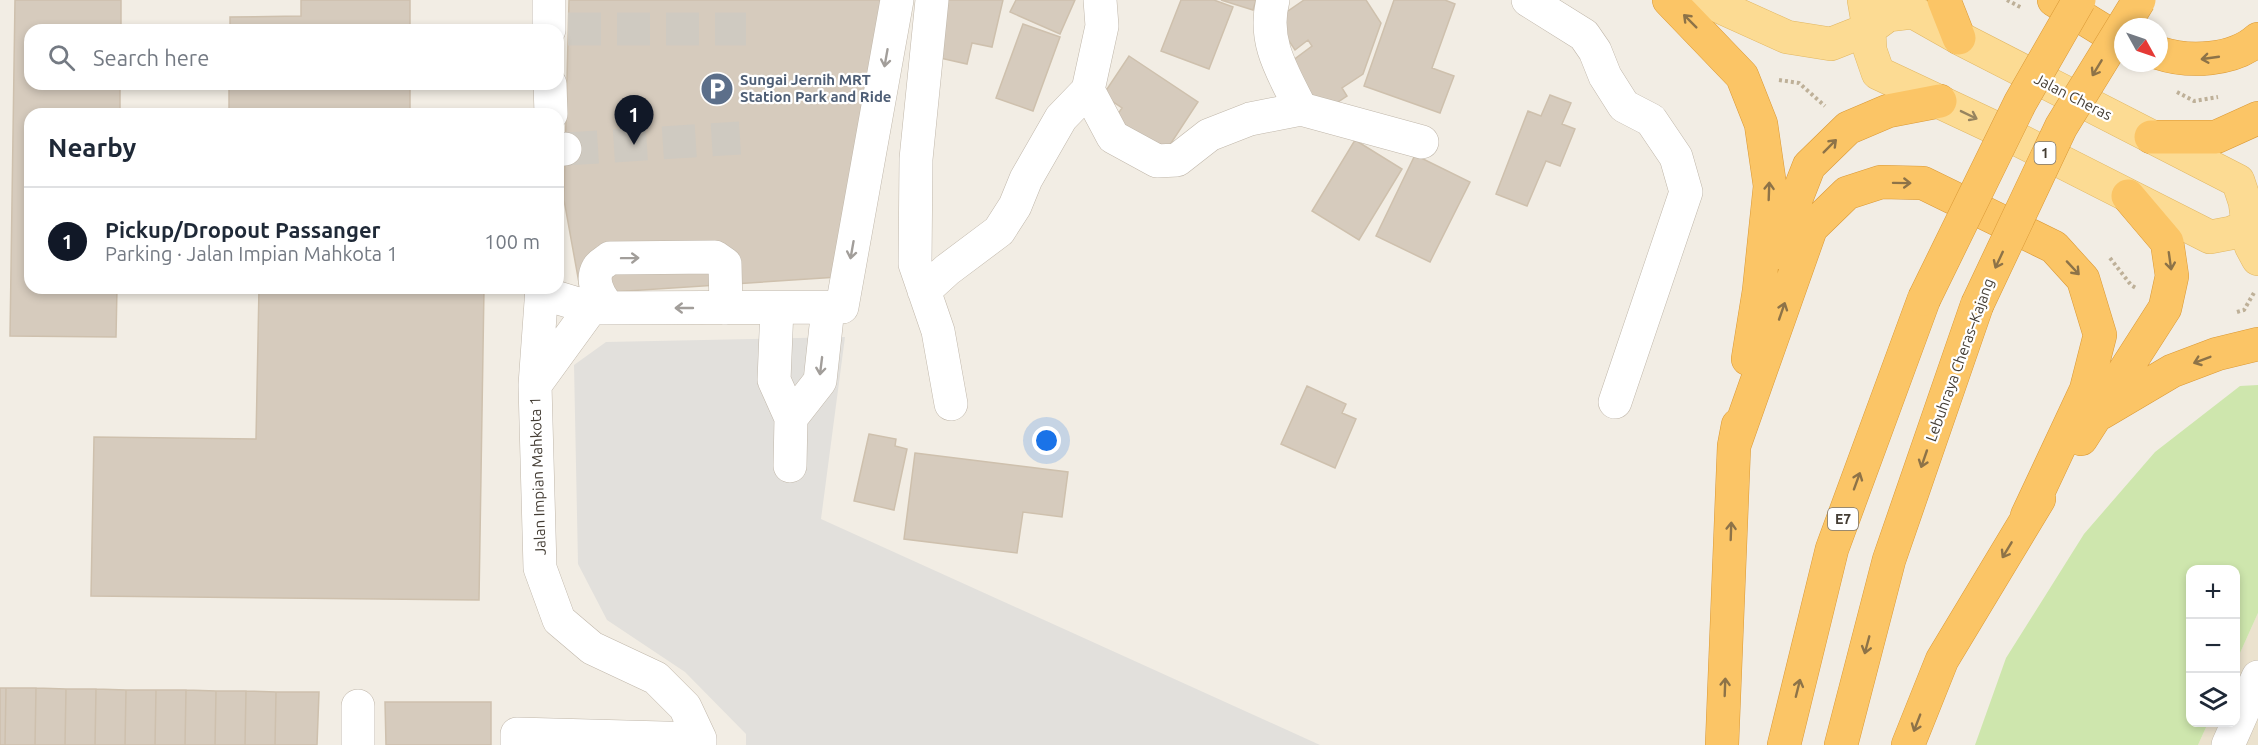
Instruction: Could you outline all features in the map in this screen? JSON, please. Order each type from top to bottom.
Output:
[{"type":"highway","points":[[1669,0],[1742,76],[1761,124],[1770,186],[1760,291],[1734,446],[1722,745]]},
{"type":"highway","points":[[1944,0],[1959,38]]},
{"type":"highway","points":[[2054,0],[2114,37]]},
{"type":"highway","name":"E7","points":[[1784,745],[1832,549],[1923,299],[2019,102],[2079,0]]},
{"type":"highway","name":"Lebuhraya Cheras–Kajang","points":[[1841,745],[1889,560],[1977,304],[2061,127],[2139,0]]},
{"type":"highway","points":[[2168,56],[2210,60],[2251,45],[2258,39]]},
{"type":"highway","points":[[1760,291],[1809,166],[1848,128],[1888,111],[1940,101]]},
{"type":"highway","points":[[2151,137],[2216,137],[2258,118]]},
{"type":"highway","points":[[1734,446],[1811,228],[1847,193],[1881,182],[1923,183],[2054,247],[2083,279],[2100,335],[2086,390],[2027,516]]},
{"type":"highway","points":[[1908,745],[1941,660],[2027,516],[2098,415],[2165,308],[2172,276],[2167,242],[2128,196]]},
{"type":"highway","points":[[2098,415],[2172,371],[2217,354],[2258,344]]},
{"type":"main road","name":"Jalan Cheras","points":[[1705,0],[1787,37],[1831,44],[1867,14],[1888,15],[1912,12],[2238,181],[2253,223],[2251,246],[2258,259]]},
{"type":"main road","name":"1","points":[[1867,14],[1870,50],[1878,73],[1940,101],[2210,237],[2231,233],[2253,223]]},
{"type":"street","points":[[549,0],[555,24]]},
{"type":"street","points":[[555,294],[600,308],[842,307],[897,0]]},
{"type":"street","points":[[932,0],[916,159],[915,264],[938,331],[951,404]]},
{"type":"street","points":[[924,291],[947,270],[999,231],[1015,207],[1026,180],[1061,118],[1088,90],[1102,26],[1100,0]]},
{"type":"street","points":[[1273,0],[1269,17],[1275,56],[1301,109]]},
{"type":"street","points":[[1528,0],[1584,35],[1595,51],[1605,76],[1624,106],[1651,120],[1676,157],[1686,192],[1615,402]]},
{"type":"street","points":[[1736,0],[1787,37]]},
{"type":"street","points":[[550,90],[551,108]]},
{"type":"street","points":[[1088,90],[1113,136],[1157,161],[1177,160],[1209,135],[1250,119],[1301,109],[1422,142]]},
{"type":"street","points":[[535,385],[600,308],[600,298],[595,284],[598,268],[610,258],[715,257],[725,264],[726,308]]},
{"type":"street","name":"Jalan Impian Mahkota 1","points":[[542,294],[535,385],[540,568],[559,620],[592,648],[657,678],[685,707],[700,742]]},
{"type":"street","points":[[777,308],[774,380],[791,418],[790,465]]},
{"type":"street","points":[[791,418],[819,381],[828,308]]},
{"type":"street","points":[[2228,745],[2258,677]]},
{"type":"street","points":[[358,706],[358,745]]},
{"type":"street","points":[[517,745],[516,734],[700,742]]},
{"type":"shaded area","points":[[845,337],[821,519],[1320,745],[746,745],[746,734],[685,672],[607,620],[578,564],[574,365],[606,342]]},
{"type":"shaded area","points":[[2258,613],[2258,745],[2198,745],[2206,727],[2240,727],[2240,653]]},
{"type":"green space","points":[[2258,385],[2258,613],[2240,653],[2240,565],[2186,565],[2186,727],[2206,727],[2198,745],[1975,745],[2006,658],[2084,534],[2155,452],[2240,386]]},
{"type":"building","points":[[15,0],[121,0],[121,24],[24,24],[24,90],[120,90],[120,108],[24,108],[24,294],[117,294],[116,337],[10,336]]},
{"type":"building","points":[[301,0],[410,0],[410,24],[230,24],[230,17],[301,16]]},
{"type":"building","name":"Sungai Jernih MRT Station Park and Ride","points":[[569,0],[882,0],[838,277],[581,294],[564,200]]},
{"type":"building","points":[[944,0],[1003,0],[992,47],[972,43],[967,64],[931,56]]},
{"type":"building","points":[[1016,0],[1075,0],[1060,34],[1010,12]]},
{"type":"building","points":[[1181,0],[1214,0],[1233,7],[1209,69],[1161,51]]},
{"type":"building","points":[[1221,0],[1256,0],[1253,10]]},
{"type":"building","points":[[1304,0],[1366,0],[1381,23],[1363,74],[1342,88],[1347,96],[1323,112],[1288,64],[1312,46],[1308,40],[1295,50],[1275,20]]},
{"type":"building","points":[[1394,0],[1445,0],[1455,4],[1432,68],[1454,76],[1440,113],[1364,86]]},
{"type":"building","points":[[1023,24],[1060,37],[1033,111],[996,98]]},
{"type":"building","points":[[1129,56],[1198,102],[1162,157],[1111,124],[1122,108],[1103,95]]},
{"type":"building","points":[[229,90],[410,90],[410,108],[229,108]]},
{"type":"building","points":[[1550,95],[1571,103],[1562,124],[1575,129],[1560,166],[1546,161],[1527,206],[1496,194],[1528,111],[1541,116]]},
{"type":"building","points":[[1355,140],[1402,169],[1359,240],[1312,211]]},
{"type":"building","points":[[1415,155],[1470,182],[1430,262],[1376,236]]},
{"type":"building","points":[[259,294],[484,294],[479,600],[91,596],[94,437],[256,439]]},
{"type":"building","points":[[1307,386],[1346,404],[1342,413],[1356,419],[1335,468],[1281,444]]},
{"type":"building","points":[[869,434],[896,439],[895,446],[907,449],[894,510],[854,501]]},
{"type":"building","points":[[915,453],[1068,472],[1062,517],[1023,512],[1017,553],[904,539]]},
{"type":"building","points":[[0,688],[6,688],[5,745],[0,745]]},
{"type":"building","points":[[6,688],[36,688],[35,745],[5,745]]},
{"type":"building","points":[[36,688],[66,689],[65,745],[35,745]]},
{"type":"building","points":[[66,689],[96,689],[95,745],[65,745]]},
{"type":"building","points":[[96,689],[126,690],[125,745],[95,745]]},
{"type":"building","points":[[126,690],[156,690],[155,745],[125,745]]},
{"type":"building","points":[[156,690],[186,690],[185,745],[155,745]]},
{"type":"building","points":[[186,690],[216,691],[215,745],[185,745]]},
{"type":"building","points":[[216,691],[246,691],[245,745],[215,745]]},
{"type":"building","points":[[246,691],[276,692],[275,745],[245,745]]},
{"type":"building","points":[[276,692],[319,692],[317,745],[275,745]]},
{"type":"building","points":[[385,702],[491,702],[491,745],[386,745]]},
{"type":"tunnel","points":[[568,29],[746,29]]},
{"type":"tunnel","points":[[565,149],[740,138]]},
{"type":"place","name":"Sungai Jernih MRT Station Park and Ride","points":[[717,89]]},
{"type":"place","name":"Pickup/Dropout Passanger","points":[[634,145]]}]
